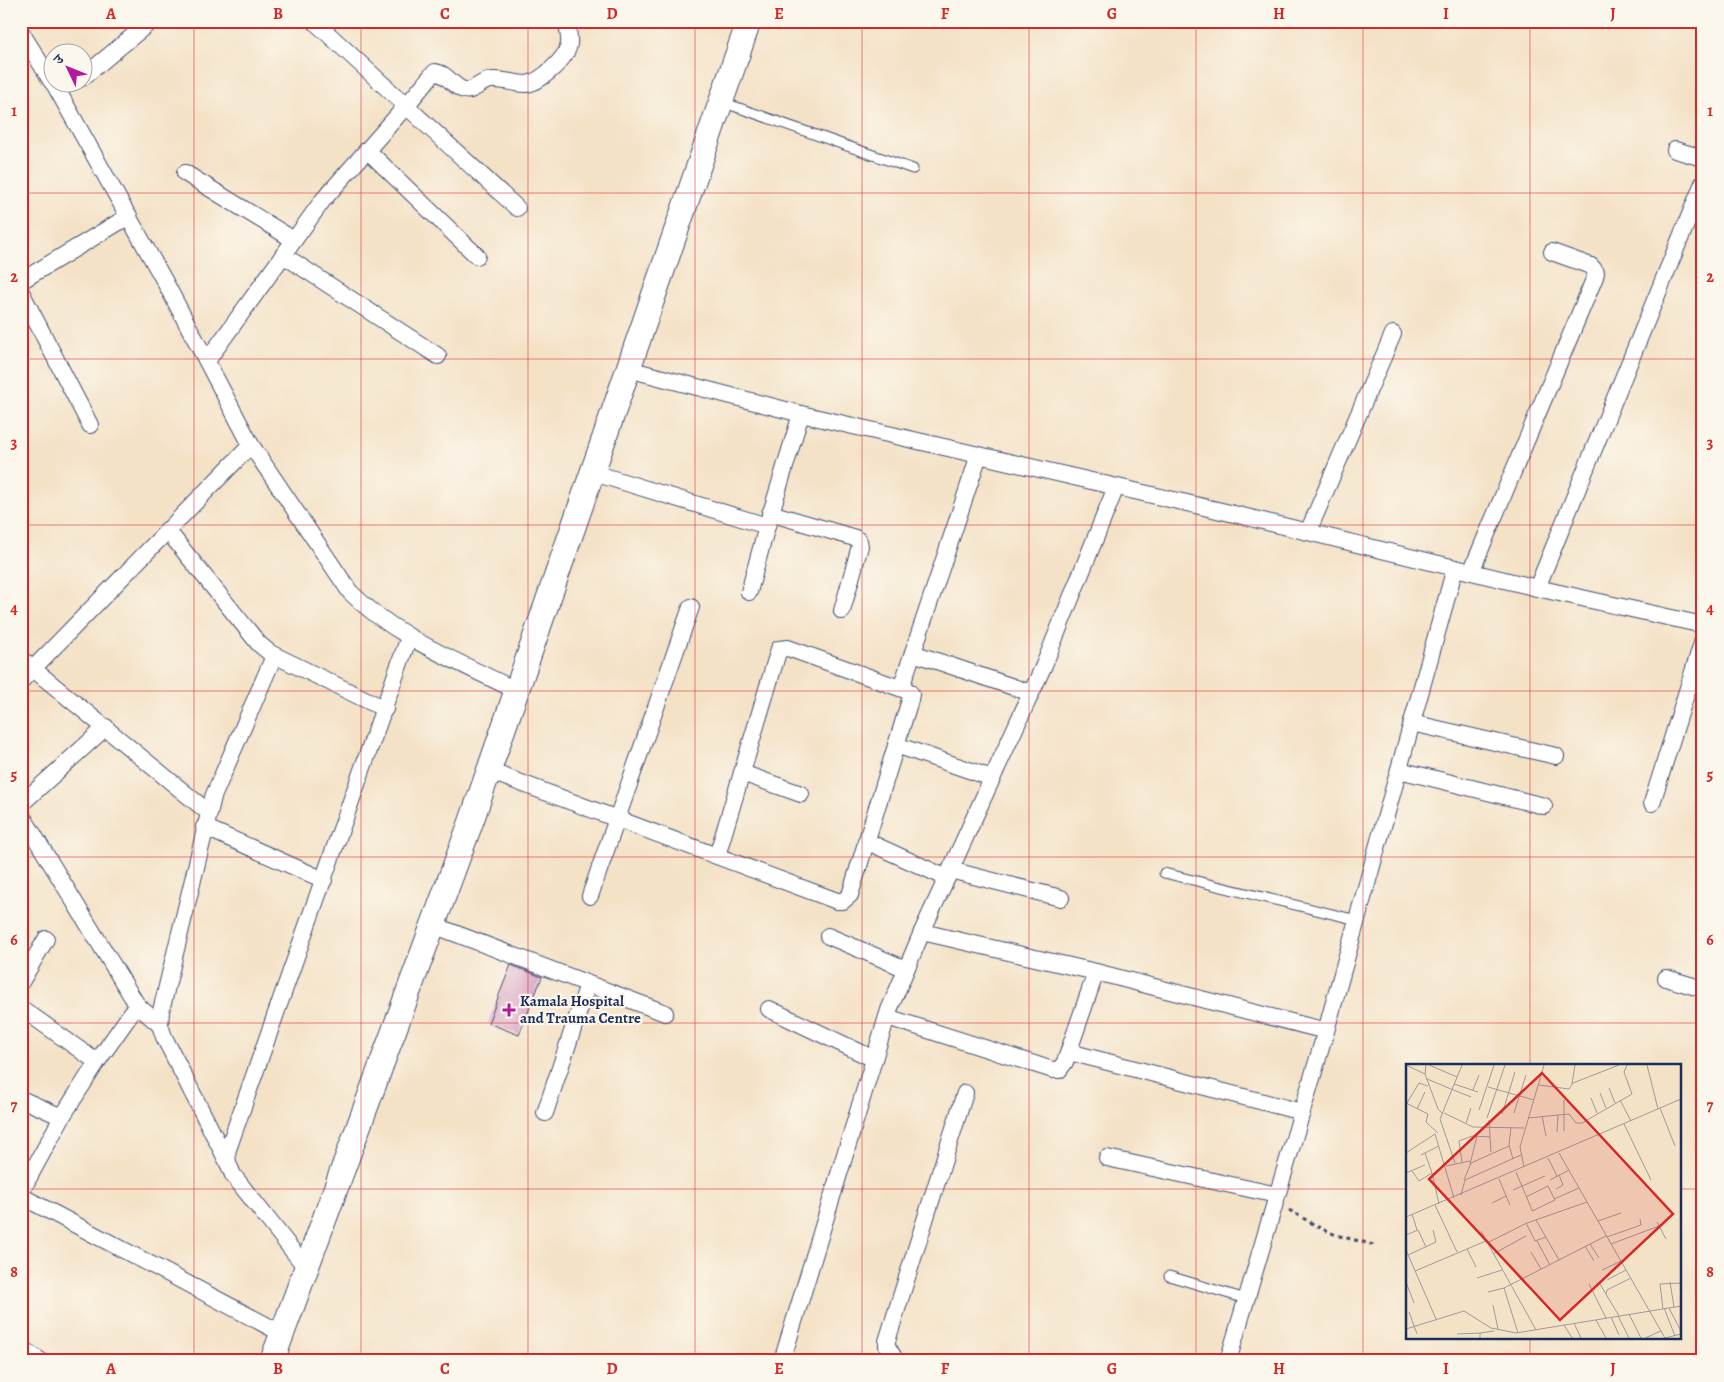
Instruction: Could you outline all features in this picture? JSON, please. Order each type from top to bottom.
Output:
[{"type":"main road","points":[[272,1361],[434,925],[594,473],[628,369],[749,21]]},
{"type":"street","points":[[92,70],[151,21]]},
{"type":"street","points":[[314,21],[517,208]]},
{"type":"street","points":[[207,361],[323,200],[435,72],[440,72],[459,88],[465,90],[471,90],[488,80],[527,84],[540,80],[559,62],[566,52],[569,44],[567,21]]},
{"type":"street","points":[[21,32],[42,66]]},
{"type":"street","points":[[58,92],[166,282],[250,445],[350,592],[366,608],[390,626],[517,691]]},
{"type":"street","points":[[367,150],[477,256]]},
{"type":"street","points":[[1675,150],[1703,158]]},
{"type":"street","points":[[186,174],[294,240]]},
{"type":"street","points":[[1537,588],[1703,183]]},
{"type":"street","points":[[21,280],[129,216]]},
{"type":"street","points":[[1471,572],[1595,277],[1596,272],[1591,266],[1552,252]]},
{"type":"street","points":[[283,255],[438,356]]},
{"type":"street","points":[[21,292],[90,425]]},
{"type":"street","points":[[1308,532],[1393,334]]},
{"type":"street","points":[[628,369],[801,414],[1308,532],[1537,588],[1703,625]]},
{"type":"street","points":[[749,592],[801,414]]},
{"type":"street","points":[[21,681],[27,663],[167,530],[250,445]]},
{"type":"street","points":[[901,688],[979,455]]},
{"type":"street","points":[[594,473],[769,519],[855,538],[859,541],[860,546],[842,611]]},
{"type":"street","points":[[782,1361],[887,1017],[922,932],[1031,693],[1116,487]]},
{"type":"street","points":[[167,530],[259,644],[274,656],[385,709]]},
{"type":"street","points":[[1228,1361],[1326,1031],[1455,568]]},
{"type":"street","points":[[590,896],[691,607]]},
{"type":"street","points":[[228,1164],[227,1152],[385,709],[409,636]]},
{"type":"street","points":[[1652,803],[1703,640]]},
{"type":"street","points":[[489,770],[617,818],[717,856],[837,901],[843,901],[850,895],[910,700],[908,691],[788,648],[779,649],[717,856]]},
{"type":"street","points":[[913,653],[1031,693]]},
{"type":"street","points":[[274,656],[212,797],[161,1011],[160,1025],[164,1037],[233,1175],[307,1269]]},
{"type":"street","points":[[27,663],[106,727],[206,820],[324,880]]},
{"type":"street","points":[[1412,723],[1556,756]]},
{"type":"street","points":[[21,804],[106,727]]},
{"type":"street","points":[[896,745],[992,778]]},
{"type":"street","points":[[1399,770],[1544,806]]},
{"type":"street","points":[[742,773],[801,794]]},
{"type":"street","points":[[21,814],[137,1005],[160,1025]]},
{"type":"street","points":[[866,841],[948,874],[1061,898]]},
{"type":"street","points":[[434,925],[665,1013]]},
{"type":"street","points":[[922,932],[1096,972],[1326,1031]]},
{"type":"street","points":[[828,936],[906,969]]},
{"type":"street","points":[[21,982],[46,939]]},
{"type":"street","points":[[887,1017],[1058,1070],[1062,1067],[1069,1052],[1096,972]]},
{"type":"street","points":[[1666,978],[1703,989]]},
{"type":"street","points":[[545,1113],[588,984]]},
{"type":"street","points":[[137,1005],[97,1062],[62,1117],[21,1194],[283,1334]]},
{"type":"street","points":[[21,1008],[97,1062]]},
{"type":"street","points":[[768,1009],[874,1059]]},
{"type":"street","points":[[1069,1052],[1302,1112]]},
{"type":"street","points":[[896,1361],[886,1341],[965,1093]]},
{"type":"street","points":[[21,1099],[62,1117]]},
{"type":"street","points":[[1107,1158],[1276,1198]]},
{"type":"street","points":[[21,1348],[41,1361]]},
{"type":"lane","points":[[722,102],[913,169]]},
{"type":"lane","points":[[1164,873],[1357,920]]},
{"type":"lane","points":[[1169,1276],[1246,1299]]},
{"type":"path","points":[[1276,1198],[1328,1232],[1374,1245]]},
{"type":"building","points":[[511,965],[542,977],[519,1035],[488,1023]]},
{"type":"place","name":"Kamala Hospital and Trauma Centre","points":[[509,1010]]}]
